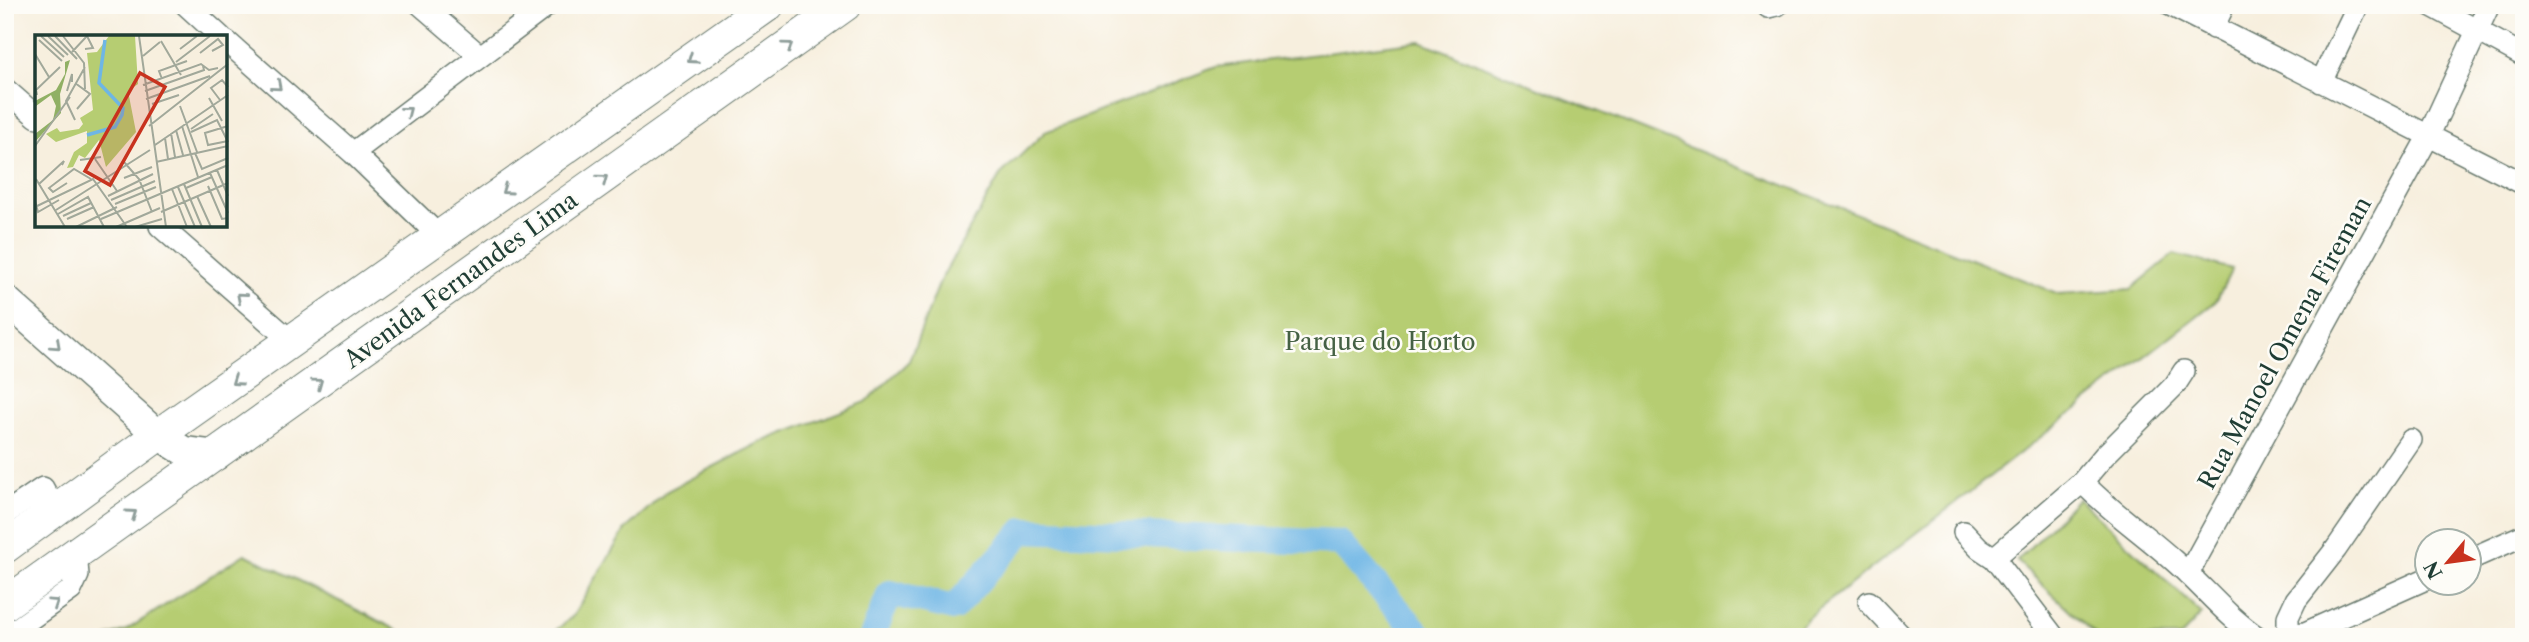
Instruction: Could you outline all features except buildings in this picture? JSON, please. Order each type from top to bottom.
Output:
[{"type":"highway","name":"Avenida Fernandes Lima","points":[[5,547],[49,499],[158,435],[768,5]]},
{"type":"highway","name":"Avenida Fernandes Lima","points":[[5,604],[218,455],[845,5]]},
{"type":"highway","points":[[49,499],[76,554]]},
{"type":"main road","points":[[5,299],[158,435],[184,451],[218,455]]},
{"type":"street","points":[[186,5],[219,35]]},
{"type":"street","points":[[421,5],[479,55]]},
{"type":"street","points":[[353,153],[548,5]]},
{"type":"street","points":[[2170,5],[2524,184]]},
{"type":"street","points":[[2213,28],[2224,5]]},
{"type":"street","points":[[2321,82],[2358,5]]},
{"type":"street","points":[[2430,5],[2524,56]]},
{"type":"street","name":"Rua Manoel Omena Fireman","points":[[2188,574],[2428,137],[2489,5]]},
{"type":"street","points":[[228,43],[353,153],[440,237]]},
{"type":"street","points":[[5,89],[35,115]]},
{"type":"street","points":[[162,228],[292,342]]},
{"type":"street","points":[[1994,558],[2082,482],[2123,436],[2167,394],[2184,371]]},
{"type":"street","points":[[2411,440],[2336,549],[2296,600],[2284,634],[2305,633],[2414,584]]},
{"type":"street","points":[[2082,482],[2188,574],[2249,635]]},
{"type":"street","name":"Avenida Fernandes Lima","points":[[5,514],[49,499]]},
{"type":"street","points":[[1964,532],[1979,548],[1994,558],[2054,637]]},
{"type":"street","points":[[2484,553],[2524,536]]},
{"type":"street","points":[[5,637],[71,590],[78,575],[76,554]]},
{"type":"street","points":[[1869,602],[1902,637]]},
{"type":"green space","name":"Parque do Horto","points":[[1420,41],[2059,294],[2131,289],[2174,254],[2232,269],[2216,301],[1806,619],[1793,637],[548,637],[573,616],[625,530],[667,491],[759,443],[866,402],[909,361],[941,279],[1001,174],[1045,132],[1216,67]]},
{"type":"green space","points":[[2078,498],[2202,614],[2180,637],[2098,637],[2017,561]]},
{"type":"green space","points":[[245,554],[409,637],[107,637],[125,631]]},
{"type":"waterway","points":[[872,637],[890,593],[954,608],[1024,530],[1340,543],[1422,637]]}]
